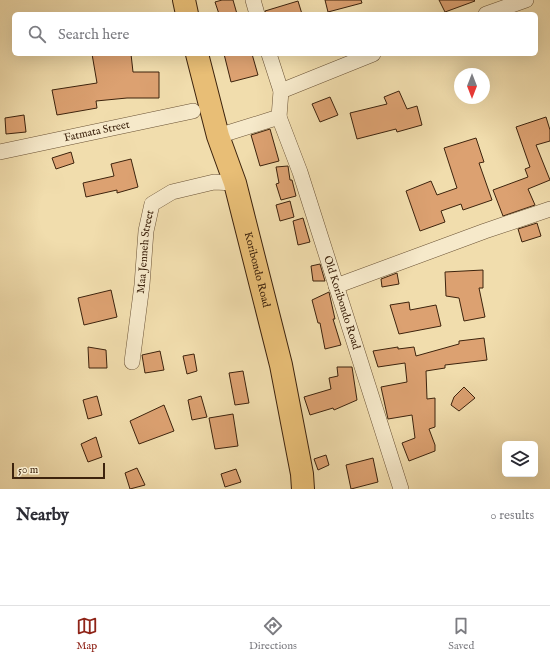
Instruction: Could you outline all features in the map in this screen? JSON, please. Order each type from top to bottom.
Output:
[{"type":"highway","points":[[184,0],[187,12]]},
{"type":"highway","name":"Koribondo Road","points":[[198,56],[218,136],[235,183],[281,365],[302,474],[303,489]]},
{"type":"street","points":[[253,0],[256,12]]},
{"type":"street","points":[[492,12],[526,0]]},
{"type":"street","name":"Old Koribondo Road","points":[[270,56],[281,91],[279,117],[300,172],[401,489]]},
{"type":"street","points":[[281,91],[368,56]]},
{"type":"street","name":"Fatmata Street","points":[[0,152],[193,111]]},
{"type":"street","points":[[218,136],[279,117]]},
{"type":"street","name":"Maa Jenneh Street","points":[[132,362],[142,285],[146,231],[152,204],[172,192],[214,182],[235,183]]},
{"type":"street","points":[[336,286],[485,231],[550,210]]},
{"type":"building","points":[[222,0],[233,0],[236,12],[218,12],[215,2]]},
{"type":"building","points":[[325,0],[361,0],[362,3],[328,12]]},
{"type":"building","points":[[439,0],[474,0],[475,1],[445,12]]},
{"type":"building","points":[[298,1],[301,12],[265,12]]},
{"type":"building","points":[[92,56],[131,56],[133,72],[159,72],[159,98],[127,98],[96,101],[97,108],[57,115],[52,90],[97,83]]},
{"type":"building","points":[[224,56],[253,56],[258,75],[231,82]]},
{"type":"building","points":[[399,91],[407,109],[417,106],[422,125],[397,132],[396,129],[357,139],[350,113],[387,104],[384,97]]},
{"type":"building","points":[[330,97],[338,115],[320,122],[312,104]]},
{"type":"building","points":[[24,115],[26,132],[6,134],[5,118]]},
{"type":"building","points":[[546,117],[550,130],[550,141],[536,145],[550,180],[528,189],[535,205],[503,216],[493,190],[528,177],[525,169],[530,167],[516,127]]},
{"type":"building","points":[[270,129],[279,161],[260,166],[251,135]]},
{"type":"building","points":[[476,138],[484,162],[479,163],[492,200],[463,210],[461,204],[441,211],[445,222],[420,231],[406,191],[431,181],[437,195],[457,188],[444,148]]},
{"type":"building","points":[[71,152],[74,163],[56,169],[52,158]]},
{"type":"building","points":[[131,159],[138,187],[117,193],[117,190],[86,197],[83,183],[114,176],[111,164]]},
{"type":"building","points":[[288,166],[290,180],[292,180],[296,196],[281,200],[276,184],[279,183],[276,167]]},
{"type":"building","points":[[290,201],[294,217],[280,221],[276,205]]},
{"type":"building","points":[[303,218],[310,242],[298,245],[293,221]]},
{"type":"building","points":[[537,223],[541,236],[522,242],[518,229]]},
{"type":"building","points":[[320,264],[325,281],[313,281],[311,266]]},
{"type":"building","points":[[483,270],[483,288],[479,288],[485,317],[464,321],[459,298],[446,296],[445,272]]},
{"type":"building","points":[[397,273],[399,284],[382,287],[381,279]]},
{"type":"building","points":[[111,290],[117,317],[84,325],[78,298]]},
{"type":"building","points":[[329,292],[335,319],[333,319],[341,345],[325,349],[320,323],[318,323],[312,300]]},
{"type":"building","points":[[409,302],[410,310],[436,305],[441,326],[399,334],[390,305]]},
{"type":"building","points":[[484,338],[487,360],[445,365],[445,368],[426,371],[427,399],[435,398],[435,427],[429,429],[435,445],[435,451],[409,461],[402,443],[415,438],[412,415],[388,419],[381,387],[407,382],[405,363],[378,367],[373,351],[398,347],[398,349],[414,347],[416,356],[459,344],[459,341]]},
{"type":"building","points":[[88,347],[106,350],[107,368],[89,368]]},
{"type":"building","points":[[160,351],[164,370],[145,373],[142,355]]},
{"type":"building","points":[[194,354],[197,371],[187,374],[183,356]]},
{"type":"building","points":[[337,367],[352,367],[357,400],[334,410],[333,408],[310,415],[304,397],[331,389],[329,378],[338,376]]},
{"type":"building","points":[[243,371],[249,403],[235,405],[229,373]]},
{"type":"building","points":[[464,387],[475,398],[459,411],[451,405],[454,397]]},
{"type":"building","points":[[97,396],[102,415],[88,419],[83,400]]},
{"type":"building","points":[[201,396],[207,417],[192,420],[188,400]]},
{"type":"building","points":[[164,405],[174,431],[139,444],[130,421]]},
{"type":"building","points":[[233,414],[238,446],[215,449],[209,418]]},
{"type":"building","points":[[96,437],[102,457],[88,462],[81,444]]},
{"type":"building","points":[[326,455],[329,465],[318,470],[314,459]]},
{"type":"building","points":[[373,458],[378,482],[351,489],[346,465]]},
{"type":"building","points":[[137,468],[145,485],[130,489],[125,473]]},
{"type":"building","points":[[236,469],[241,482],[225,487],[221,474]]}]
